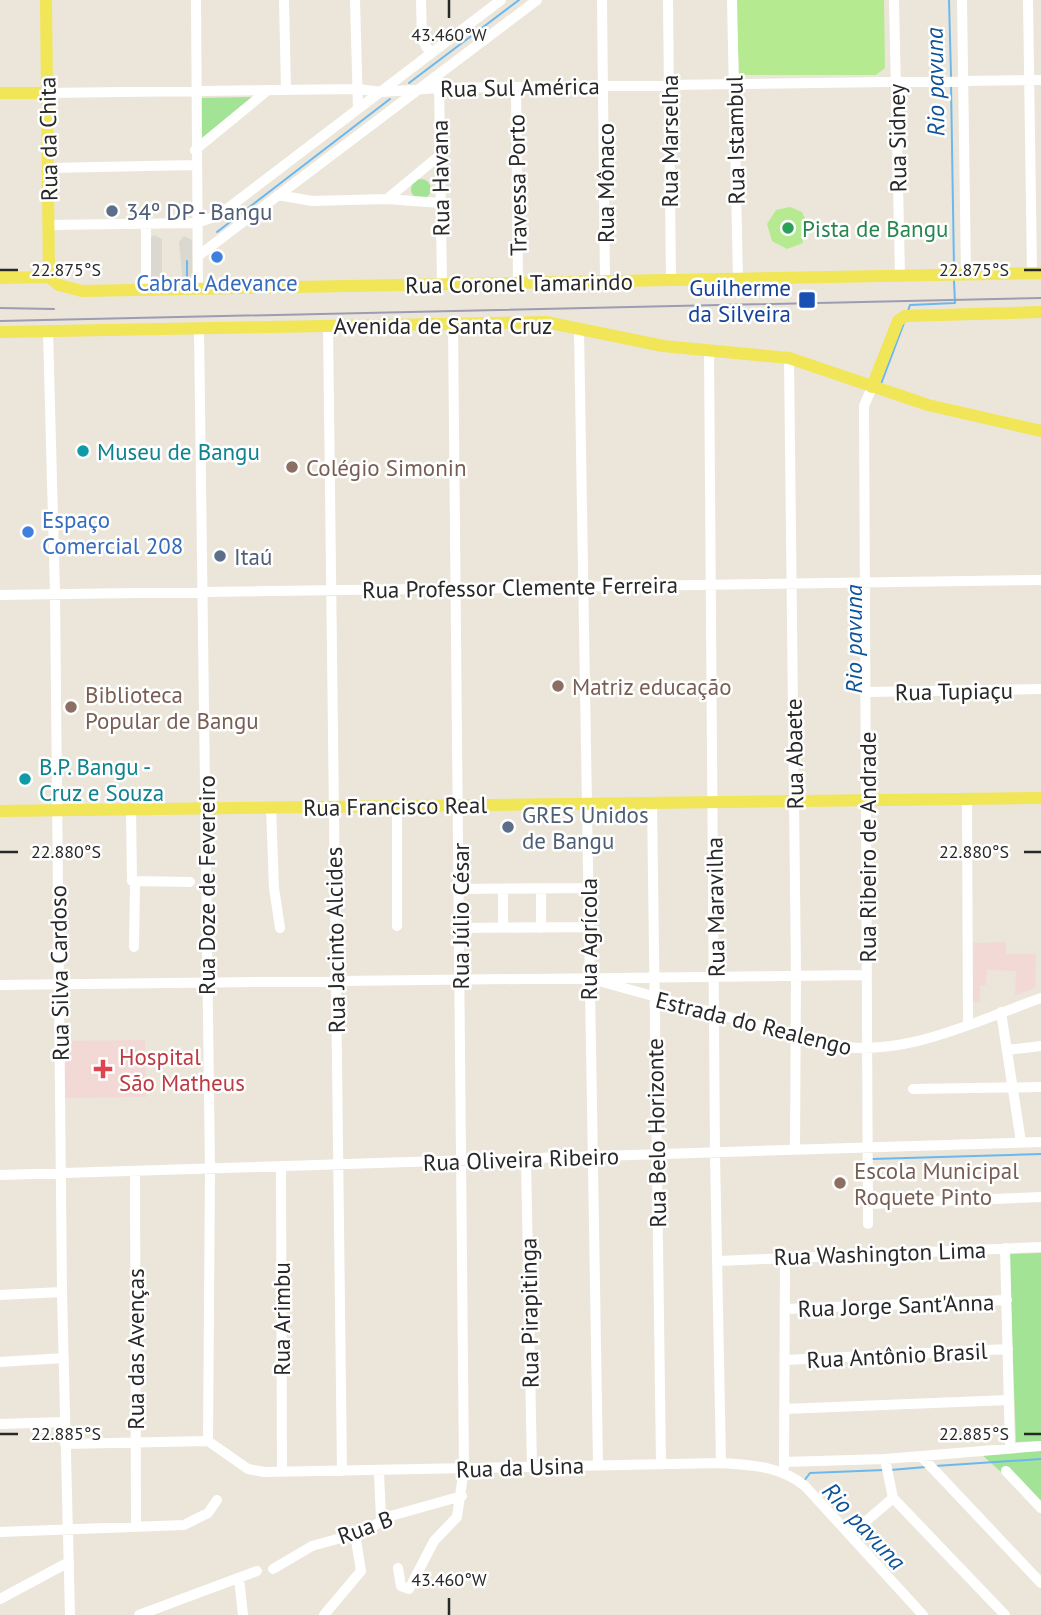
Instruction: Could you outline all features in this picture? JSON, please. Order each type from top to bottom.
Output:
[{"type":"main road","name":"Rua da Chita","points":[[46,0],[49,277]]},
{"type":"main road","name":"Rua Sul América","points":[[0,93],[47,93]]},
{"type":"main road","name":"Rua Coronel Tamarindo","points":[[0,278],[49,277],[59,285],[82,291],[1037,273]]},
{"type":"main road","points":[[872,387],[898,321],[905,316],[1041,312]]},
{"type":"main road","name":"Avenida de Santa Cruz","points":[[0,332],[546,322],[642,342],[789,358],[960,414],[1041,431]]},
{"type":"main road","name":"Rua Francisco Real","points":[[0,811],[1041,798]]},
{"type":"street","points":[[196,0],[195,165],[198,290]]},
{"type":"street","points":[[284,0],[286,90]]},
{"type":"street","points":[[355,0],[358,109]]},
{"type":"street","points":[[421,0],[422,39],[430,53]]},
{"type":"street","points":[[49,225],[197,223],[219,215],[502,0]]},
{"type":"street","points":[[198,256],[537,0]]},
{"type":"street","name":"Rua Mônaco","points":[[602,0],[605,282]]},
{"type":"street","name":"Rua Marselha","points":[[668,0],[670,281]]},
{"type":"street","name":"Rua Istambul","points":[[732,0],[738,280]]},
{"type":"street","name":"Rua Sidney","points":[[894,0],[900,276]]},
{"type":"street","points":[[962,0],[966,275]]},
{"type":"street","points":[[1028,0],[1028,80],[1037,273]]},
{"type":"street","name":"Rua Havana","points":[[439,72],[442,284]]},
{"type":"street","name":"Rua Sul América","points":[[47,93],[358,89],[382,92],[439,88],[1041,80]]},
{"type":"street","name":"Travessa Porto","points":[[516,88],[519,282]]},
{"type":"street","points":[[195,150],[267,91]]},
{"type":"street","points":[[387,199],[440,155]]},
{"type":"street","points":[[48,168],[195,165]]},
{"type":"street","points":[[278,195],[312,201],[387,199],[440,203]]},
{"type":"street","points":[[146,223],[146,290]]},
{"type":"street","name":"Rua Júlio César","points":[[453,323],[460,889],[462,1496]]},
{"type":"street","name":"Rua Jacinto Alcides","points":[[328,325],[342,1471]]},
{"type":"street","name":"Rua Doze de Fevereiro","points":[[199,328],[205,589],[206,981],[210,1169],[208,1441]]},
{"type":"street","name":"Rua Agrícola","points":[[579,329],[590,1156],[598,1465]]},
{"type":"street","name":"Rua Silva Cardoso","points":[[48,331],[55,593],[64,1422],[70,1615]]},
{"type":"street","name":"Rua Maravilha","points":[[709,350],[716,975],[715,1154],[721,1463]]},
{"type":"street","name":"Rua Abaete","points":[[789,358],[796,974],[795,1150]]},
{"type":"street","name":"Rua Ribeiro de Andrade","points":[[868,1224],[868,583],[864,405],[872,387]]},
{"type":"street","name":"Rua Professor Clemente Ferreira","points":[[0,594],[205,589],[457,589],[1041,580]]},
{"type":"street","name":"Rua Tupiaçu","points":[[868,692],[1041,689]]},
{"type":"street","points":[[967,799],[968,1023]]},
{"type":"street","name":"Rua Belo Horizonte","points":[[652,802],[662,1464]]},
{"type":"street","points":[[397,806],[397,926]]},
{"type":"street","points":[[271,807],[274,888],[280,928]]},
{"type":"street","points":[[131,809],[131,878],[135,882],[134,947]]},
{"type":"street","points":[[135,882],[190,882]]},
{"type":"street","points":[[460,889],[588,888]]},
{"type":"street","points":[[503,889],[503,928]]},
{"type":"street","points":[[541,889],[541,928]]},
{"type":"street","points":[[460,928],[589,927]]},
{"type":"street","points":[[0,985],[655,975],[866,975]]},
{"type":"street","name":"Estrada do Realengo","points":[[588,978],[716,1015],[867,1051],[905,1045],[1041,998]]},
{"type":"street","points":[[1001,1012],[1021,1142]]},
{"type":"street","points":[[1007,1050],[1041,1046]]},
{"type":"street","points":[[913,1089],[1041,1087]]},
{"type":"street","name":"Rua Oliveira Ribeiro","points":[[0,1175],[1041,1142]]},
{"type":"street","name":"Rua Pirapitinga","points":[[526,1159],[532,1468]]},
{"type":"street","name":"Rua Arimbu","points":[[281,1167],[282,1472]]},
{"type":"street","name":"Rua das Avenças","points":[[135,1171],[136,1527]]},
{"type":"street","points":[[867,1204],[1041,1197]]},
{"type":"street","name":"Rua Washington Lima","points":[[719,1261],[1041,1247]]},
{"type":"street","points":[[1005,1248],[1010,1448]]},
{"type":"street","points":[[785,1258],[784,1467],[1041,1446]]},
{"type":"street","points":[[0,1295],[62,1292]]},
{"type":"street","name":"Rua Jorge Sant'Anna","points":[[786,1309],[1007,1300]]},
{"type":"street","name":"Rua Antônio Brasil","points":[[785,1360],[1008,1349]]},
{"type":"street","points":[[0,1362],[64,1358]]},
{"type":"street","points":[[784,1409],[1009,1399]]},
{"type":"street","points":[[0,1424],[64,1422]]},
{"type":"street","points":[[65,1444],[208,1441]]},
{"type":"street","name":"Rua da Usina","points":[[208,1441],[248,1469],[282,1472],[721,1463],[784,1467],[805,1486],[923,1615]]},
{"type":"street","points":[[920,1456],[1041,1583]]},
{"type":"street","points":[[885,1459],[893,1497],[1005,1615]]},
{"type":"street","points":[[1006,1471],[1041,1508]]},
{"type":"street","points":[[379,1472],[381,1520]]},
{"type":"street","points":[[398,1568],[401,1586],[409,1589],[434,1541],[457,1517],[462,1496]]},
{"type":"street","name":"Rua B","points":[[273,1569],[322,1542],[355,1534],[381,1520],[462,1496]]},
{"type":"street","points":[[850,1535],[893,1497]]},
{"type":"street","points":[[0,1532],[192,1522],[208,1513],[217,1500]]},
{"type":"street","points":[[324,1615],[361,1571],[355,1534]]},
{"type":"street","points":[[0,1599],[69,1562]]},
{"type":"street","points":[[139,1615],[257,1571]]},
{"type":"street","points":[[239,1578],[243,1615]]},
{"type":"shaded area","points":[[154,235],[162,239],[160,285],[150,283],[150,238]]},
{"type":"shaded area","points":[[184,236],[192,240],[192,281],[183,284],[179,242]]},
{"type":"shaded area","points":[[1006,942],[1006,954],[1036,954],[1035,988],[1015,996],[1016,971],[987,970],[986,985],[980,986],[980,1002],[973,1002],[973,943]]},
{"type":"shaded area","name":"Hospital São Matheus","points":[[145,1040],[146,1097],[61,1098],[60,1041]]},
{"type":"green space","points":[[736,0],[884,0],[885,68],[876,75],[739,75]]},
{"type":"green space","points":[[253,97],[200,140],[199,98]]},
{"type":"green space","points":[[417,179],[425,179],[431,189],[425,199],[417,199],[411,193],[411,185]]},
{"type":"green space","name":"Pista de Bangu","points":[[790,207],[802,212],[809,227],[802,235],[803,243],[787,249],[772,241],[767,224],[776,210]]},
{"type":"green space","points":[[1041,1253],[1041,1441],[1016,1442],[1009,1254]]},
{"type":"green space","points":[[1041,1449],[1041,1508],[981,1454]]},
{"type":"waterway","points":[[409,83],[519,0]]},
{"type":"waterway","name":"Rio pavuna","points":[[949,0],[951,76]]},
{"type":"waterway","name":"Rio pavuna","points":[[951,85],[954,268]]},
{"type":"waterway","points":[[217,232],[390,99]]},
{"type":"waterway","points":[[187,261],[187,283]]},
{"type":"waterway","name":"Rio pavuna","points":[[908,311],[910,305],[955,303],[954,281]]},
{"type":"waterway","name":"Rio pavuna","points":[[881,384],[904,323]]},
{"type":"waterway","name":"Rio pavuna","points":[[872,1159],[1041,1154]]},
{"type":"waterway","name":"Rio pavuna","points":[[935,1466],[1041,1459]]},
{"type":"waterway","name":"Rio pavuna","points":[[890,1470],[926,1467]]},
{"type":"waterway","name":"Rio pavuna","points":[[804,1481],[810,1473],[884,1470]]},
{"type":"railway","points":[[0,321],[1041,298]]},
{"type":"railway","points":[[0,308],[54,309]]},
{"type":"place","name":"34º DP - Bangu","points":[[112,211]]},
{"type":"place","name":"Pista de Bangu","points":[[788,228]]},
{"type":"place","name":"Cabral Adevance","points":[[217,257]]},
{"type":"place","name":"Guilherme da Silveira","points":[[807,300]]},
{"type":"place","name":"Museu de Bangu","points":[[83,451]]},
{"type":"place","name":"Colégio Simonin","points":[[292,467]]},
{"type":"place","name":"Espaço Comercial 208","points":[[28,532]]},
{"type":"place","name":"Itaú","points":[[220,556]]},
{"type":"place","name":"Matriz educação","points":[[558,686]]},
{"type":"place","name":"Biblioteca Popular de Bangu","points":[[71,707]]},
{"type":"place","name":"B.P. Bangu - Cruz e Souza","points":[[25,779]]},
{"type":"place","name":"GRES Unidos de Bangu","points":[[508,827]]},
{"type":"place","name":"Hospital São Matheus","points":[[103,1069]]},
{"type":"place","name":"Escola Municipal Roquete Pinto","points":[[840,1183]]}]
